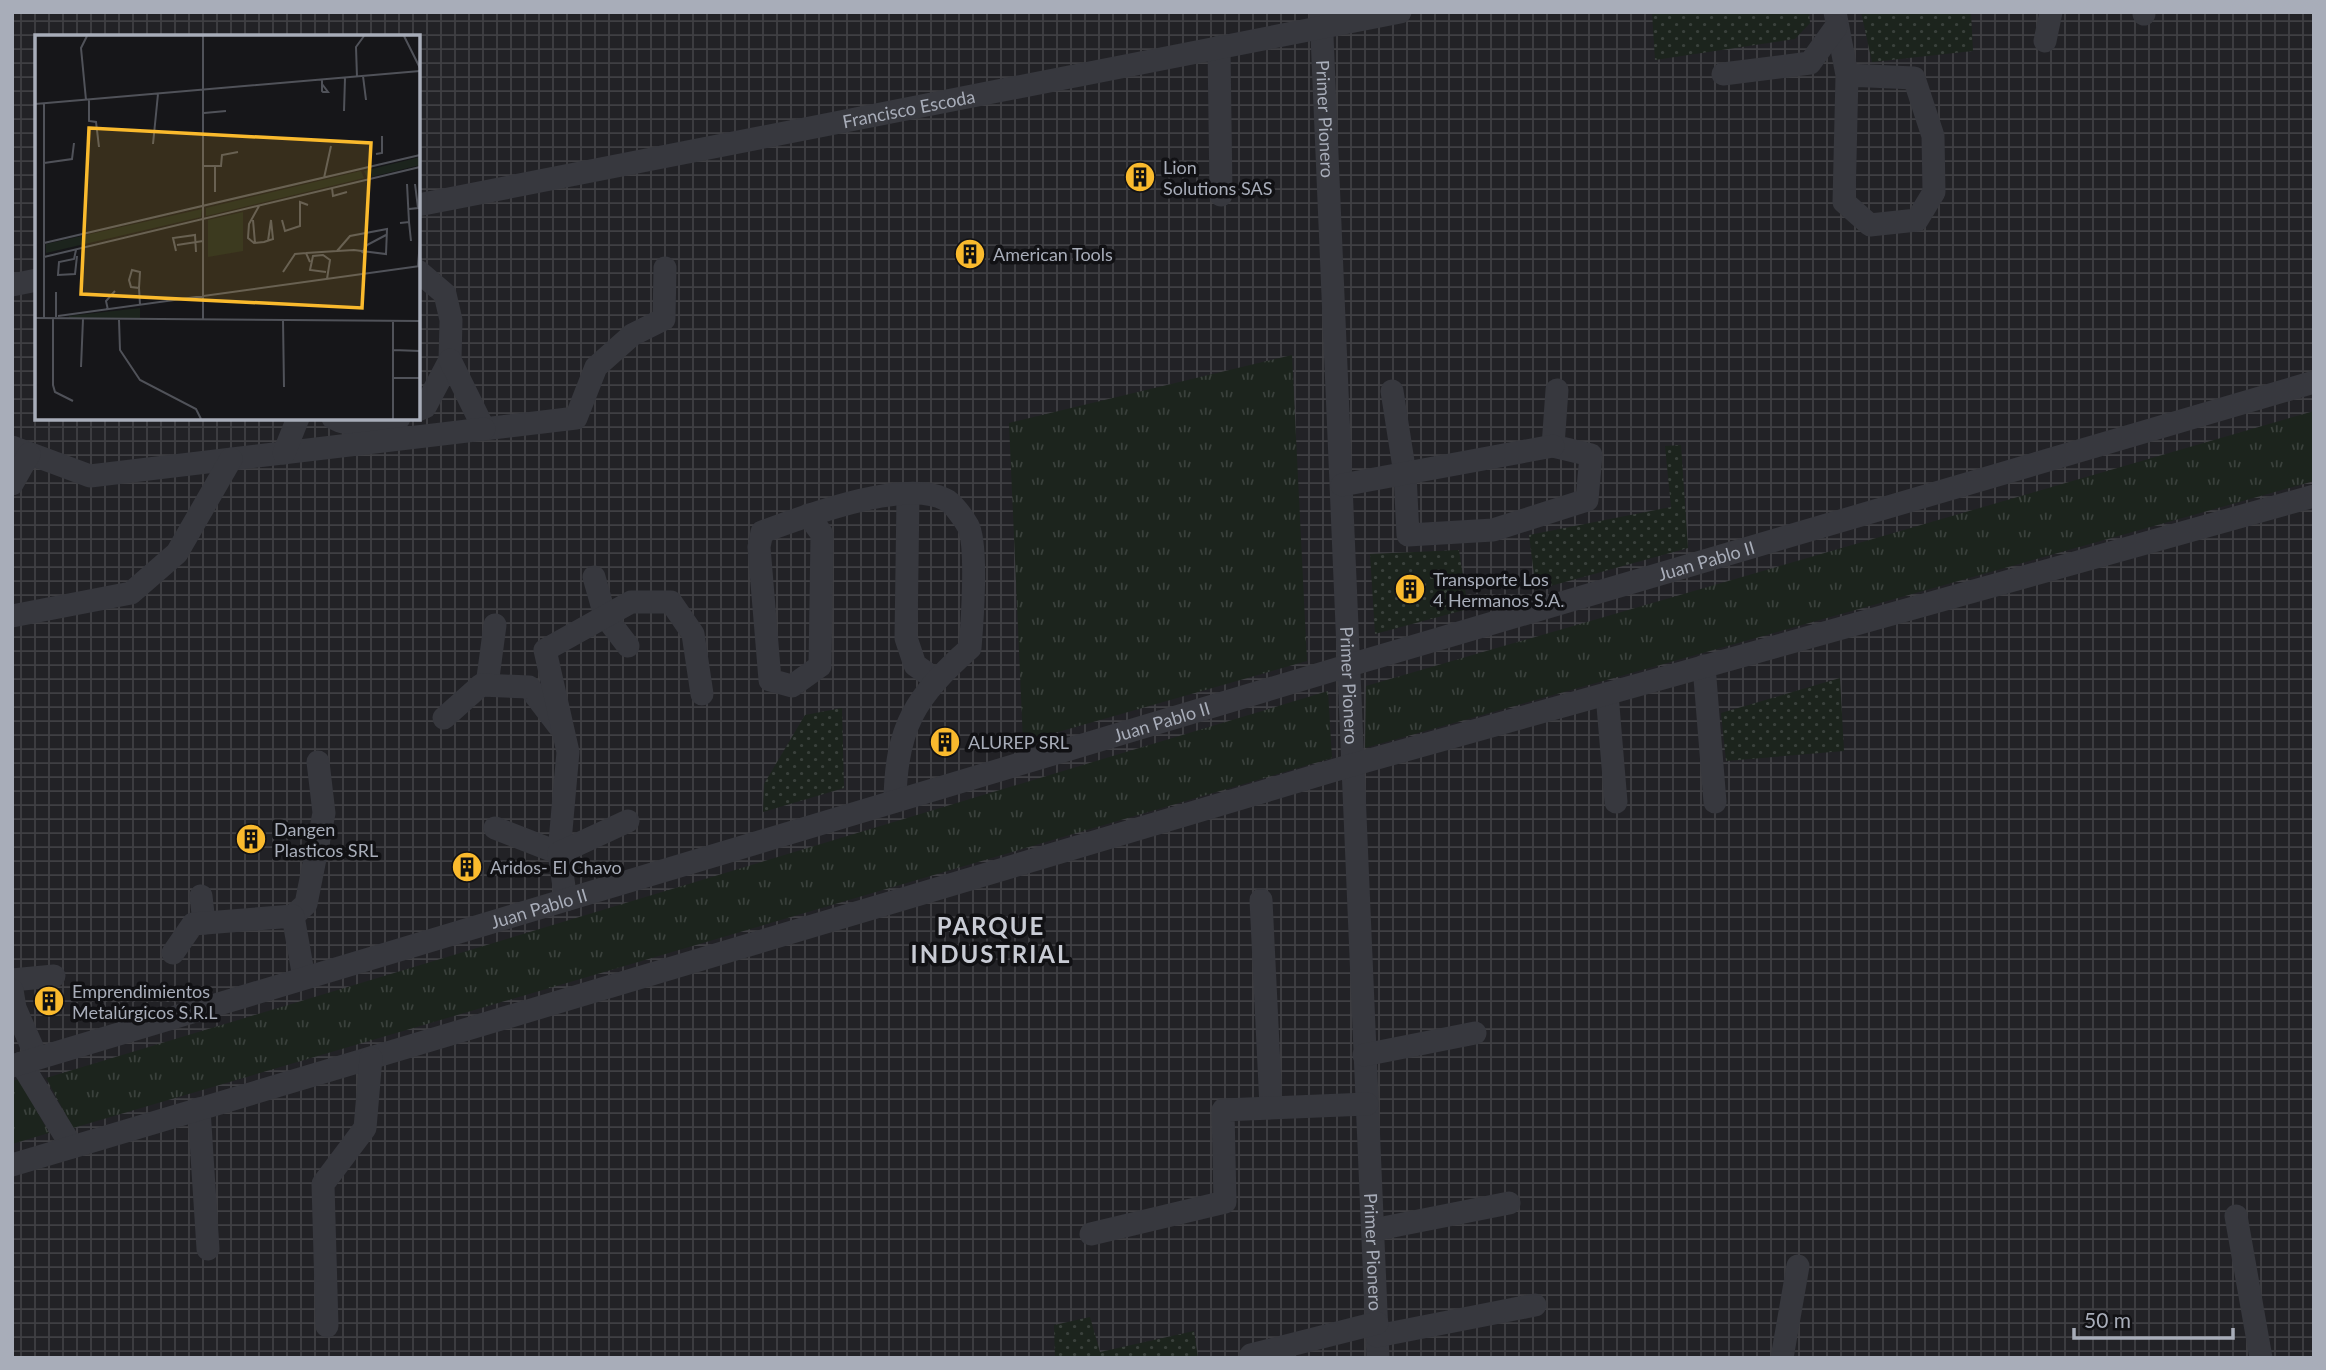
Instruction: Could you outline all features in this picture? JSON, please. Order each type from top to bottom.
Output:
[{"type":"street","name":"Francisco Escoda","points":[[420,205],[1219,47],[1321,20],[1400,12]]},
{"type":"street","points":[[2045,41],[2051,12]]},
{"type":"street","name":"Primer Pionero","points":[[1321,20],[1377,1339]]},
{"type":"street","points":[[1723,74],[1810,63],[1835,20]]},
{"type":"street","points":[[1835,20],[1847,75],[1844,202],[1870,225],[1917,220],[1934,192],[1933,136],[1914,78],[1847,75]]},
{"type":"street","points":[[1219,47],[1221,195]]},
{"type":"street","points":[[12,484],[20,450],[90,476],[576,418],[596,367],[632,335],[664,318],[665,268]]},
{"type":"street","points":[[420,273],[445,294],[451,320],[450,360],[425,407],[420,409]]},
{"type":"street","points":[[12,285],[35,280]]},
{"type":"street","points":[[450,360],[484,429]]},
{"type":"street","name":"Juan Pablo II","points":[[24,1062],[1350,665],[2314,382]]},
{"type":"street","points":[[1553,446],[1557,390]]},
{"type":"street","points":[[1342,485],[1405,474],[1553,446],[1591,455],[1587,500],[1493,530],[1408,536],[1405,474],[1392,391]]},
{"type":"street","points":[[284,453],[297,420]]},
{"type":"street","points":[[336,420],[343,424],[387,424],[395,420]]},
{"type":"street","points":[[12,615],[131,593],[177,553],[231,459]]},
{"type":"street","points":[[808,515],[822,534],[820,666],[792,686],[770,680],[758,547],[762,532],[840,503],[920,493],[948,501],[970,528],[974,587],[970,648],[935,679],[903,730],[896,763],[895,801]]},
{"type":"street","points":[[908,495],[906,638],[915,666],[935,679]]},
{"type":"street","points":[[12,1165],[1352,765],[2314,496]]},
{"type":"street","points":[[594,577],[605,616],[628,646]]},
{"type":"street","points":[[566,900],[559,853],[568,752],[545,650],[631,602],[671,602],[693,634],[702,694]]},
{"type":"street","points":[[487,685],[495,625]]},
{"type":"street","points":[[1704,666],[1715,802]]},
{"type":"street","points":[[444,718],[481,685],[529,687],[564,733]]},
{"type":"street","points":[[1607,694],[1616,802]]},
{"type":"street","points":[[173,953],[193,924],[293,916],[306,904],[324,813],[318,762]]},
{"type":"street","points":[[495,828],[559,853],[628,821]]},
{"type":"street","points":[[201,896],[204,923]]},
{"type":"street","points":[[1261,900],[1271,1107]]},
{"type":"street","points":[[293,916],[304,978]]},
{"type":"street","points":[[12,980],[54,976]]},
{"type":"street","points":[[12,990],[24,1062],[72,1147]]},
{"type":"street","points":[[1364,1055],[1475,1033]]},
{"type":"street","points":[[327,1326],[323,1184],[365,1128],[372,1058]]},
{"type":"street","points":[[1091,1234],[1225,1202],[1223,1110],[1367,1104]]},
{"type":"street","points":[[198,1109],[208,1249]]},
{"type":"street","points":[[1373,1230],[1509,1203]]},
{"type":"street","points":[[2236,1216],[2261,1358]]},
{"type":"street","points":[[1782,1358],[1798,1265]]},
{"type":"street","points":[[1251,1355],[1377,1339],[1535,1305]]},
{"type":"shaded area","points":[[12,12],[2314,12],[2314,1358],[12,1358]]},
{"type":"green space","points":[[1652,12],[1809,12],[1810,23],[1795,39],[1655,60]]},
{"type":"green space","points":[[1861,12],[1971,12],[1973,51],[1872,62]]},
{"type":"green space","points":[[1292,355],[1307,661],[1023,742],[1009,423]]},
{"type":"green space","points":[[2314,411],[2314,481],[1365,748],[1366,686]]},
{"type":"green space","points":[[1681,445],[1688,548],[1536,590],[1529,535],[1671,507],[1665,446]]},
{"type":"green space","points":[[1459,550],[1468,609],[1375,634],[1370,554]]},
{"type":"green space","points":[[1840,678],[1844,751],[1726,761],[1721,713]]},
{"type":"green space","points":[[1328,691],[1332,758],[73,1128],[46,1078]]},
{"type":"green space","points":[[842,708],[844,788],[763,812],[764,784],[805,715]]},
{"type":"green space","points":[[19,1079],[49,1133],[12,1144],[12,1081]]},
{"type":"green space","points":[[1090,1317],[1100,1352],[1194,1331],[1198,1358],[1055,1358],[1054,1325]]},
{"type":"place","name":"Lion Solutions SAS","points":[[1140,177]]},
{"type":"place","name":"American Tools","points":[[970,254]]},
{"type":"place","name":"Transporte Los 4 Hermanos S.A.","points":[[1410,589]]},
{"type":"place","name":"ALUREP SRL","points":[[945,742]]},
{"type":"place","name":"Dangen Plasticos SRL","points":[[251,839]]},
{"type":"place","name":"Aridos- El Chavo","points":[[467,867]]},
{"type":"place","name":"Emprendimientos Metalúrgicos S.R.L","points":[[49,1001]]},
{"type":"district","name":"PARQUE INDUSTRIAL","points":[[991,939]]}]
